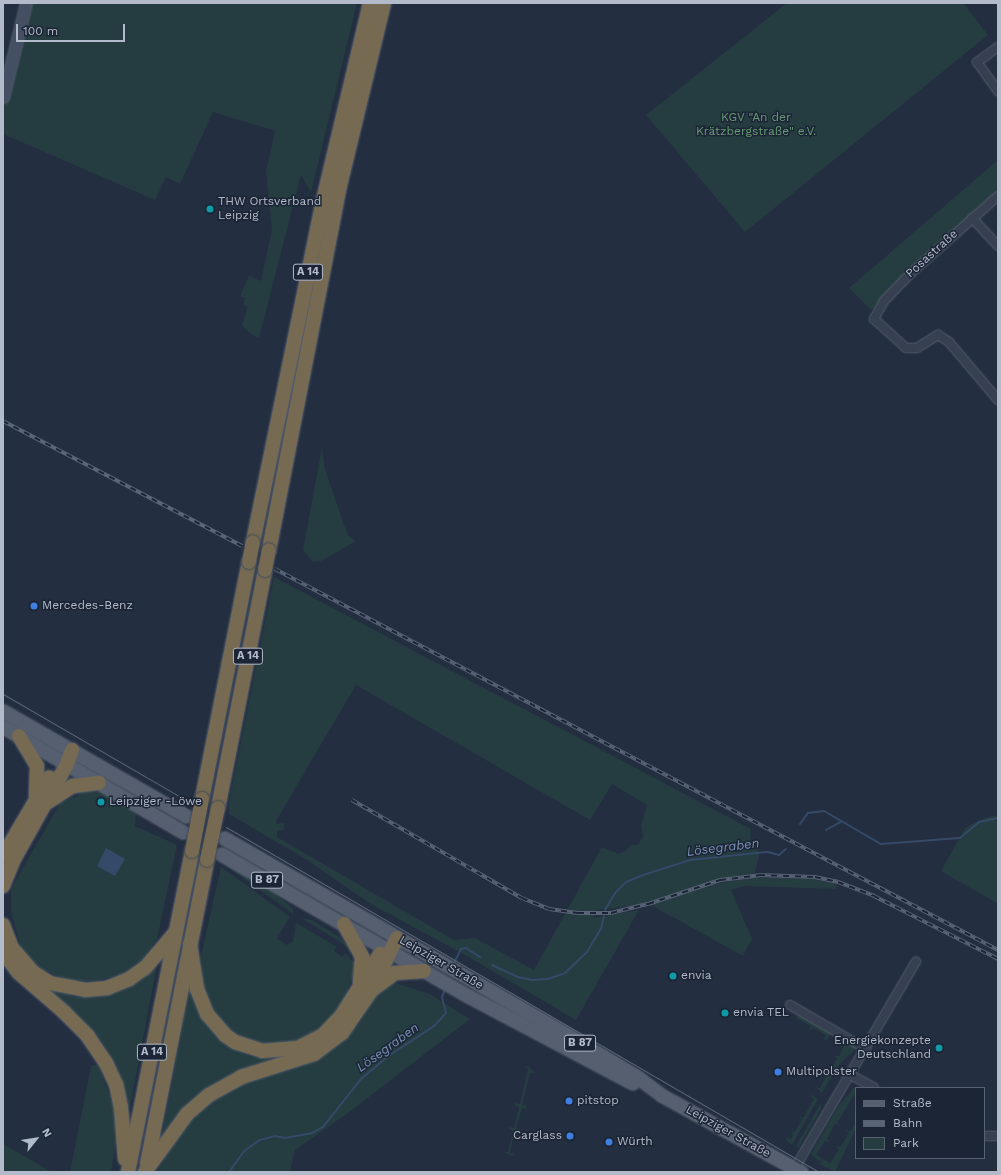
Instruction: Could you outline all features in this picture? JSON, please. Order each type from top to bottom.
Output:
[{"type":"highway","name":"A 14","points":[[126,1172],[176,932],[249,562],[322,205],[370,3]]},
{"type":"highway","name":"A 14","points":[[145,1172],[337,200],[384,3]]},
{"type":"highway","points":[[3,886],[40,803],[38,770],[34,759],[19,736]]},
{"type":"highway","points":[[3,856],[40,803],[72,750]]},
{"type":"highway","points":[[40,803],[70,788],[99,783]]},
{"type":"highway","points":[[344,924],[362,957],[365,989]]},
{"type":"highway","points":[[3,926],[12,948],[34,973],[50,983],[85,990],[107,988],[129,979],[145,968],[176,932]]},
{"type":"highway","points":[[145,1172],[173,1132],[197,1104],[225,1084],[241,1077],[296,1062],[329,1044],[348,1026],[365,989],[395,936]]},
{"type":"highway","points":[[190,944],[197,989],[207,1014],[225,1035],[235,1042],[262,1051],[298,1048],[322,1036],[365,989],[395,973],[424,971]]},
{"type":"highway","points":[[3,952],[18,973],[64,1012],[87,1035],[106,1063],[116,1084],[121,1108],[126,1172]]},
{"type":"main road","points":[[3,710],[186,816]]},
{"type":"main road","points":[[3,727],[183,832]]},
{"type":"main road","name":"Leipziger Straße","points":[[224,838],[636,1076],[655,1091],[796,1171]]},
{"type":"main road","name":"B 87","points":[[221,854],[424,971]]},
{"type":"main road","name":"Leipziger Straße","points":[[424,971],[480,1003],[536,1030],[637,1086],[655,1091]]},
{"type":"street","points":[[3,96],[26,3]]},
{"type":"street","points":[[998,47],[977,62],[998,91]]},
{"type":"street","name":"Posastraße","points":[[998,196],[898,286],[884,301],[874,319],[906,348],[918,348],[938,335],[949,342],[998,400]]},
{"type":"street","points":[[972,218],[998,246]]},
{"type":"street","points":[[796,1171],[916,961]]},
{"type":"street","points":[[790,1005],[866,1049]]},
{"type":"street","points":[[852,1075],[872,1087]]},
{"type":"street","points":[[985,1136],[998,1136]]},
{"type":"green space","points":[[26,3],[357,3],[311,192],[301,175],[259,338],[248,332],[242,325],[248,307],[243,305],[245,298],[240,296],[249,276],[261,281],[272,229],[266,172],[275,131],[213,112],[180,184],[166,177],[155,200],[3,134],[3,111]]},
{"type":"green space","name":"KGV \"An der Krätzbergstraße\" e.V.","points":[[787,3],[963,3],[988,35],[745,232],[646,115]]},
{"type":"green space","points":[[998,160],[998,192],[939,242],[871,310],[849,288]]},
{"type":"green space","points":[[322,447],[325,469],[344,525],[349,536],[356,541],[321,561],[313,562],[303,550]]},
{"type":"green space","points":[[274,577],[751,829],[750,839],[757,846],[759,856],[755,873],[719,879],[637,905],[597,910],[593,918],[639,910],[576,1020],[467,956],[369,903],[307,860],[229,814],[229,802]],"holes":[[[356,685],[590,820],[612,784],[647,805],[641,825],[643,837],[637,845],[631,845],[624,852],[618,854],[602,847],[534,970],[475,938],[454,940],[277,837],[277,831],[284,830],[284,823],[276,824],[276,821]]]},
{"type":"green space","points":[[78,789],[95,790],[108,795],[136,811],[135,826],[177,845],[157,939],[142,960],[121,975],[95,981],[71,981],[43,970],[21,947],[11,912],[11,889],[60,803],[79,795]]},
{"type":"green space","points":[[998,815],[998,904],[941,871],[965,828],[984,818]]},
{"type":"green space","points":[[222,858],[282,899],[293,909],[293,914],[221,862]]},
{"type":"green space","points":[[221,867],[290,917],[277,938],[287,945],[293,941],[296,923],[337,947],[334,951],[342,957],[346,953],[354,963],[353,976],[343,1002],[323,1028],[304,1040],[268,1046],[250,1041],[228,1028],[208,1004],[202,984],[201,956]]},
{"type":"green space","points":[[753,877],[815,879],[836,883],[837,889],[744,886],[731,890],[752,939],[743,956],[651,905],[705,886]]},
{"type":"green space","points":[[301,918],[312,920],[341,938],[354,956],[342,943]]},
{"type":"green space","points":[[157,965],[130,1108],[115,1063],[101,1041],[71,1008],[48,990],[50,988],[74,997],[105,995],[129,987],[146,976]]},
{"type":"green space","points":[[389,981],[430,994],[470,1019],[348,1113],[295,1150],[290,1172],[157,1172],[184,1124],[214,1097],[346,1035],[359,1024],[378,991]]},
{"type":"green space","points":[[189,992],[199,1014],[225,1044],[248,1056],[276,1060],[191,1102],[172,1122],[161,1141]]},
{"type":"green space","points":[[799,1013],[832,1031],[826,1041],[824,1039],[826,1035],[814,1028],[809,1030],[811,1026],[798,1019],[795,1023]]},
{"type":"green space","points":[[846,1039],[857,1048],[840,1064],[834,1073],[826,1069],[831,1069],[837,1058],[834,1056],[839,1056],[845,1044],[842,1042]]},
{"type":"green space","points":[[98,1064],[115,1110],[116,1144],[111,1172],[70,1172],[91,1066]]},
{"type":"green space","points":[[528,1066],[535,1073],[530,1073],[522,1105],[527,1106],[526,1109],[522,1108],[516,1128],[521,1130],[520,1132],[515,1131],[510,1153],[515,1154],[512,1156],[503,1152],[508,1152],[513,1131],[509,1129],[509,1127],[514,1128],[519,1107],[515,1106],[515,1103],[520,1104],[528,1069],[524,1067]]},
{"type":"green space","points":[[824,1072],[832,1076],[822,1093],[816,1087],[820,1088],[827,1075]]},
{"type":"green space","points":[[855,1088],[855,1093],[847,1107],[851,1109],[846,1108],[837,1123],[841,1126],[835,1124],[827,1139],[830,1142],[825,1141],[816,1155],[822,1158],[820,1161],[811,1155],[838,1107]]},
{"type":"green space","points":[[812,1095],[818,1099],[792,1145],[787,1141],[786,1137],[791,1139],[793,1134],[790,1132],[794,1132],[802,1120],[799,1116],[803,1118],[814,1099],[810,1096]]},
{"type":"green space","points":[[821,1103],[821,1109],[798,1148],[796,1146]]},
{"type":"green space","points":[[855,1124],[855,1130],[835,1172],[819,1164],[823,1159],[830,1163],[839,1149],[835,1146],[840,1147],[849,1133],[845,1130],[851,1131]]},
{"type":"green space","points":[[3,1144],[52,1172],[3,1172]]},
{"type":"water","points":[[106,848],[125,859],[115,876],[97,866]]},
{"type":"waterway","name":"Lösegraben","points":[[800,824],[808,813],[824,811],[881,844],[960,838],[979,822],[998,818]]},
{"type":"waterway","points":[[826,830],[842,821]]},
{"type":"waterway","name":"Lösegraben","points":[[605,910],[616,892],[626,882],[643,875],[690,860],[768,852],[779,855],[786,849]]},
{"type":"waterway","name":"Lösegraben","points":[[492,965],[518,977],[532,980],[548,979],[565,973],[587,952],[601,929],[604,916]]},
{"type":"waterway","name":"Lösegraben","points":[[454,963],[461,949],[466,948],[480,957]]},
{"type":"waterway","name":"Lösegraben","points":[[229,1172],[244,1151],[260,1140],[275,1136],[285,1138],[312,1133],[323,1127],[361,1079],[390,1055],[434,1026],[446,1013],[442,997],[445,989]]},
{"type":"tram line","points":[[3,694],[189,802]]},
{"type":"tram line","points":[[226,827],[819,1172]]},
{"type":"railway","points":[[3,421],[242,546]]},
{"type":"railway","points":[[275,569],[998,950]]},
{"type":"railway","points":[[352,800],[522,898],[549,909],[578,913],[611,913],[648,904],[720,880],[759,875],[815,877],[838,882],[874,896],[998,959]]},
{"type":"place","name":"THW Ortsverband Leipzig","points":[[210,209]]},
{"type":"place","name":"Mercedes-Benz","points":[[34,606]]},
{"type":"place","name":"Leipziger -Löwe","points":[[101,802]]},
{"type":"place","name":"envia","points":[[673,976]]},
{"type":"place","name":"envia TEL","points":[[725,1013]]},
{"type":"place","name":"Energiekonzepte Deutschland","points":[[939,1048]]},
{"type":"place","name":"Multipolster","points":[[778,1072]]},
{"type":"place","name":"pitstop","points":[[569,1101]]},
{"type":"place","name":"Carglass","points":[[570,1136]]},
{"type":"place","name":"Würth","points":[[609,1142]]}]
